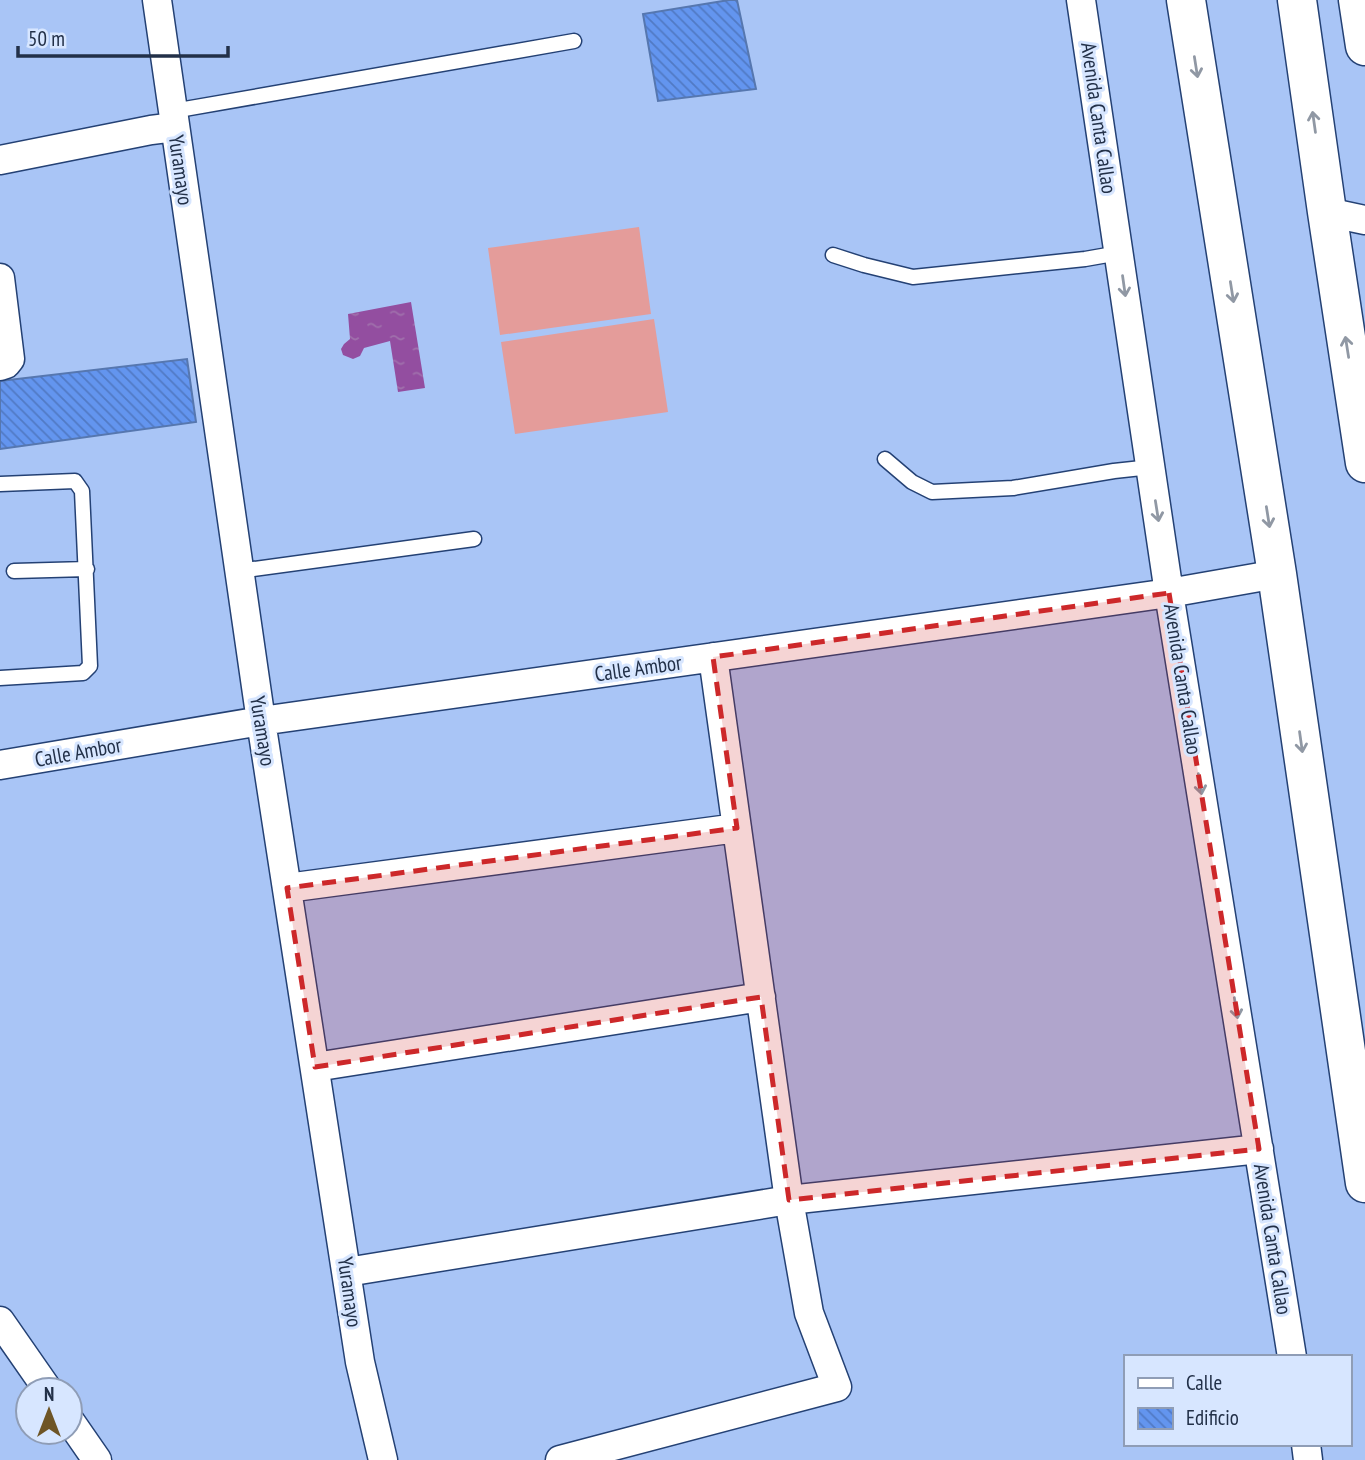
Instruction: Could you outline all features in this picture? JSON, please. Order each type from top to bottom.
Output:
[{"type":"main road","points":[[1186,0],[1277,574],[1365,1183]]},
{"type":"main road","points":[[1297,0],[1365,463]]},
{"type":"street","name":"Yuramayo","points":[[157,0],[261,721],[360,1362],[379,1458]]},
{"type":"street","name":"Avenida Canta Callao","points":[[1081,0],[1169,593],[1292,1355]]},
{"type":"street","points":[[0,160],[151,130],[174,119]]},
{"type":"street","points":[[1327,212],[1365,220]]},
{"type":"street","points":[[0,278],[10,359],[0,366]]},
{"type":"street","name":"Calle Ambor","points":[[0,765],[261,721],[1169,593],[1277,574]]},
{"type":"street","points":[[559,1460],[837,1387],[809,1312],[789,1200],[713,657]]},
{"type":"street","points":[[287,888],[737,828]]},
{"type":"street","points":[[315,1067],[761,997]]},
{"type":"street","points":[[347,1272],[789,1200],[1259,1149]]},
{"type":"street","points":[[0,1321],[38,1376]]},
{"type":"street","points":[[84,1441],[97,1460]]},
{"type":"lane","points":[[174,119],[574,41]]},
{"type":"lane","points":[[833,255],[913,277],[1119,253]]},
{"type":"lane","points":[[885,459],[912,482],[932,492],[1013,488],[1151,467]]},
{"type":"lane","points":[[0,484],[75,481],[82,491],[90,666],[83,673],[0,678]]},
{"type":"lane","points":[[239,571],[474,539]]},
{"type":"lane","points":[[14,570],[87,569]]},
{"type":"highlighted area","points":[[1169,593],[1259,1149],[789,1200],[761,997],[315,1067],[287,888],[737,828],[713,657]]},
{"type":"shaded area","points":[[639,227],[651,314],[500,335],[488,248]]},
{"type":"shaded area","points":[[654,319],[668,412],[515,434],[501,342]]},
{"type":"water","points":[[411,302],[425,388],[398,392],[390,341],[364,348],[360,356],[353,359],[343,355],[341,349],[350,339],[348,314]]},
{"type":"building","points":[[737,0],[756,89],[658,101],[643,14]]},
{"type":"building","points":[[187,359],[196,422],[0,449],[0,381]]}]
